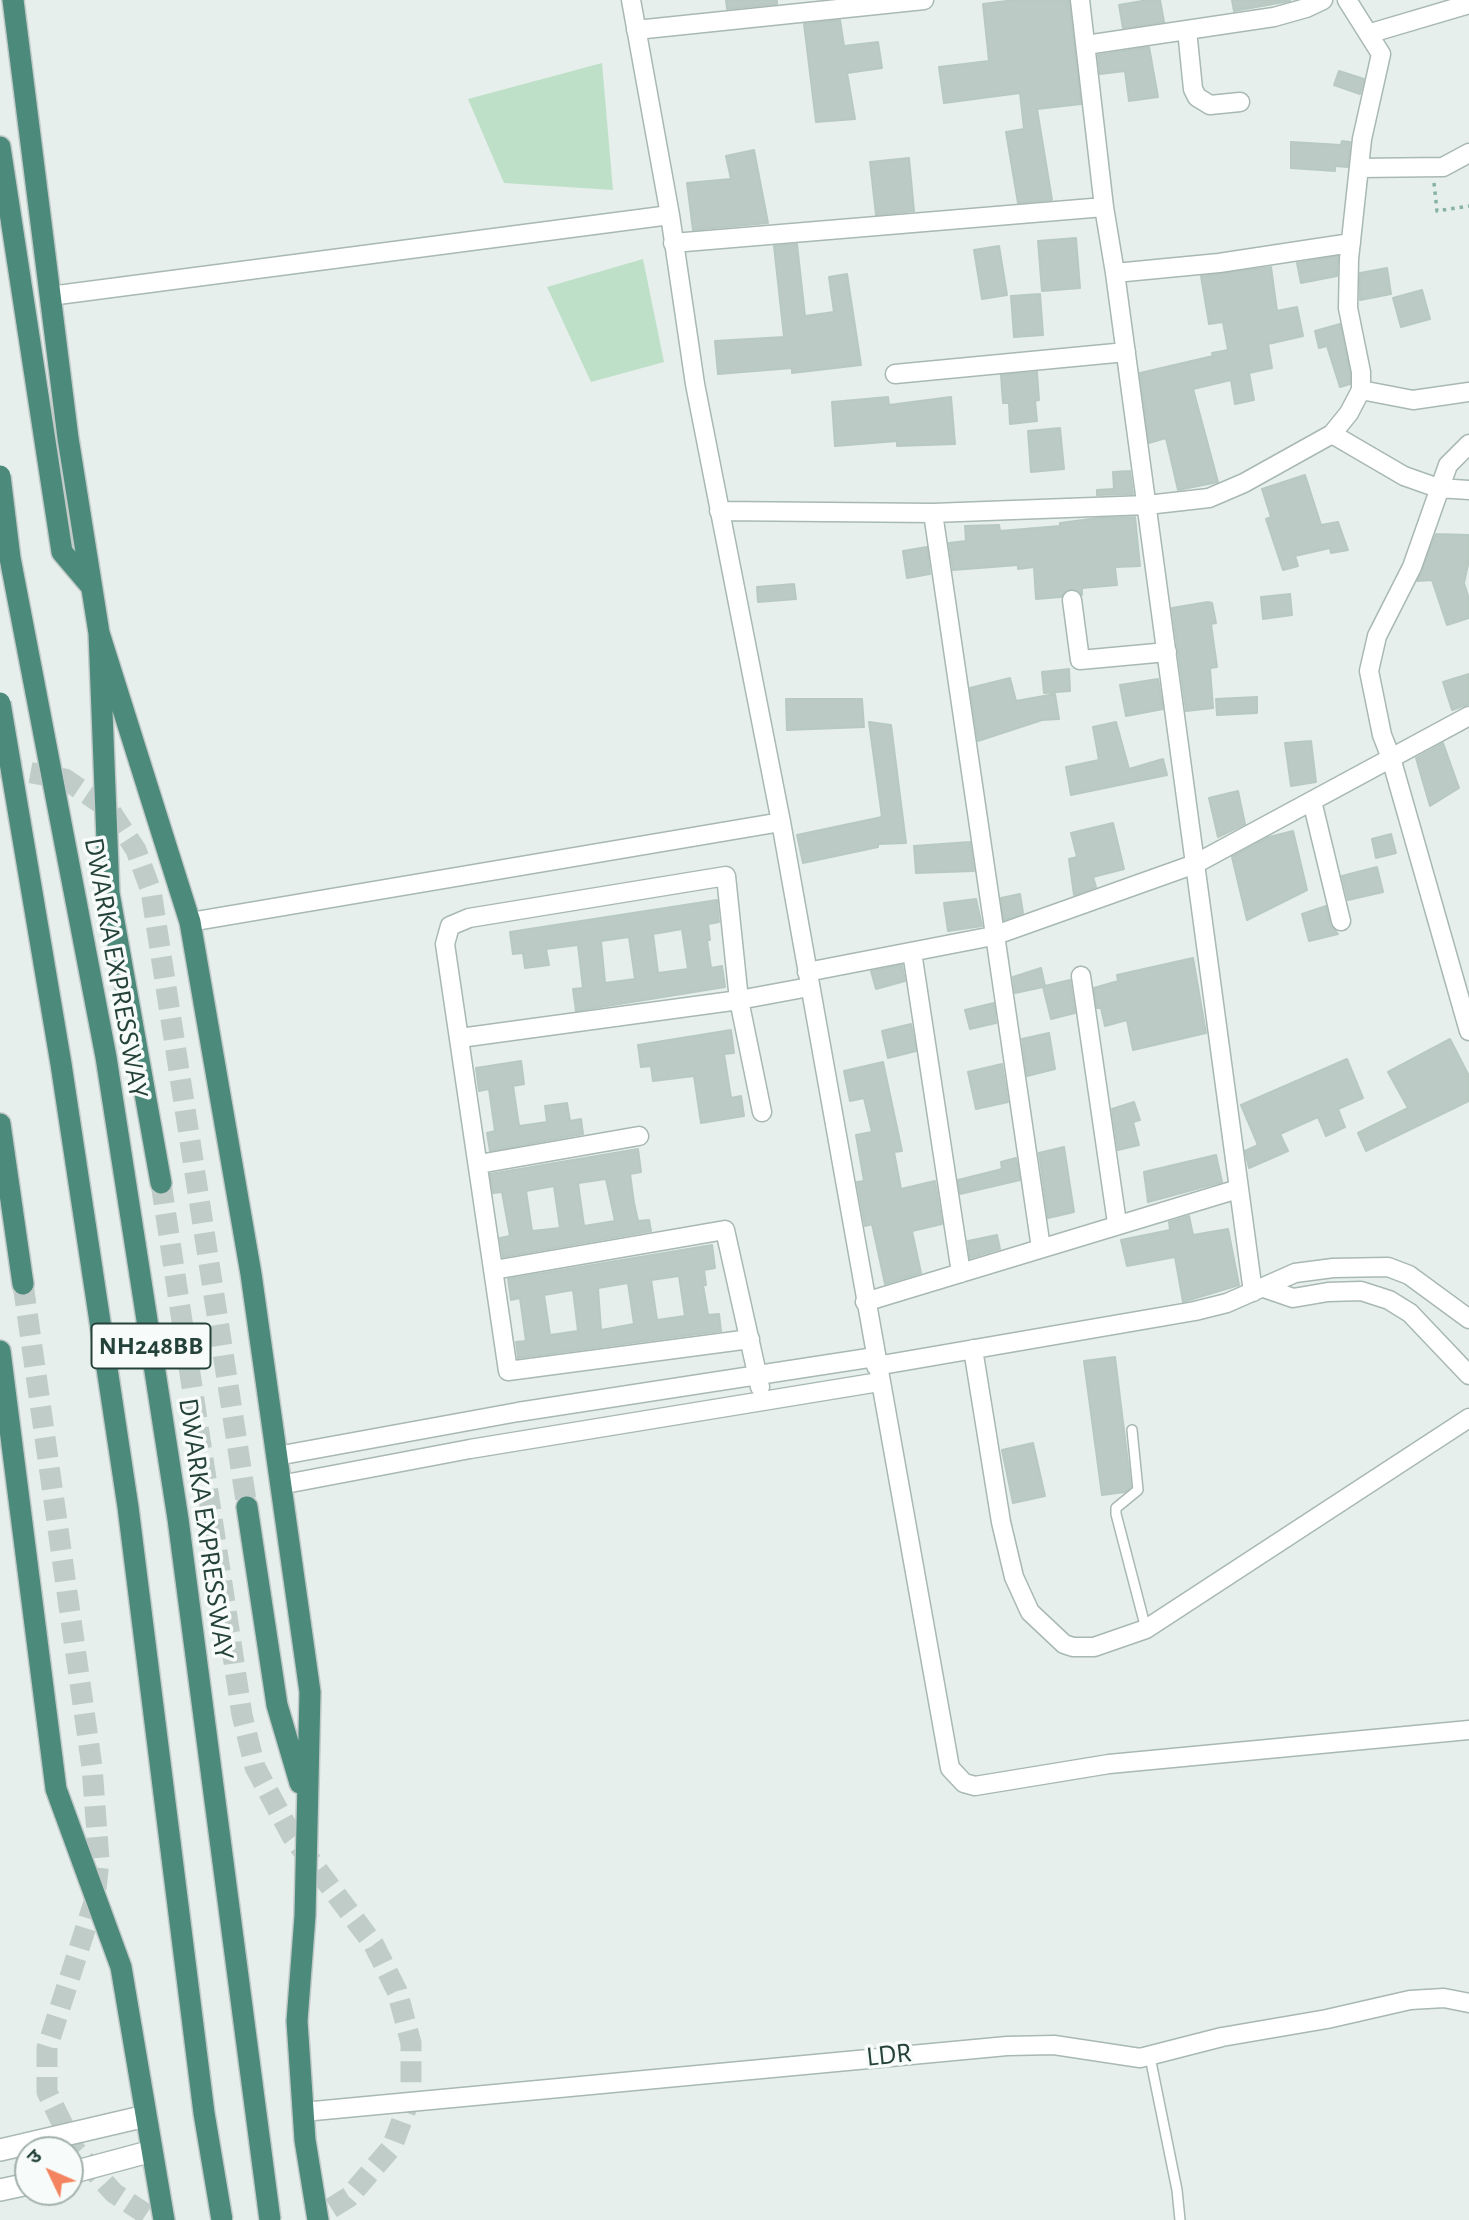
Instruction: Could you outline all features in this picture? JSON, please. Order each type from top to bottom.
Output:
[{"type":"highway","points":[[13,0],[50,296],[99,633],[109,893],[162,1183]]},
{"type":"highway","points":[[0,147],[62,552],[91,586]]},
{"type":"highway","name":"DWARKA EXPRESSWAY","points":[[0,476],[10,558],[106,1057],[169,1465],[270,2220]]},
{"type":"highway","points":[[99,633],[190,922],[251,1274],[310,1692],[304,1916],[297,2021],[303,2112],[318,2220]]},
{"type":"highway","name":"NH248BB","points":[[0,703],[61,1064],[126,1494],[204,2113],[222,2220]]},
{"type":"highway","points":[[0,1124],[23,1284]]},
{"type":"highway","points":[[0,1352],[56,1789],[121,1967],[143,2081],[146,2116],[164,2220]]},
{"type":"highway","points":[[247,1507],[277,1705],[306,1803]]},
{"type":"street","points":[[631,0],[670,215],[695,384],[781,822],[947,1755],[955,1776],[964,1783],[975,1786],[1109,1764],[1469,1730]]},
{"type":"street","points":[[636,30],[823,5],[924,0]]},
{"type":"street","points":[[1080,0],[1104,207],[1147,505],[1238,1189],[1259,1290]]},
{"type":"street","points":[[1086,45],[1274,17],[1323,0]]},
{"type":"street","points":[[719,511],[933,513],[1147,505],[1225,493],[1332,433],[1349,413],[1360,390],[1361,372],[1348,308],[1351,243],[1362,139],[1380,64],[1378,45],[1348,0]]},
{"type":"street","points":[[1371,33],[1469,4]]},
{"type":"street","points":[[1187,30],[1193,89],[1197,97],[1210,105],[1240,103]]},
{"type":"street","points":[[1359,168],[1443,167],[1469,153]]},
{"type":"street","points":[[674,243],[1104,207]]},
{"type":"street","points":[[50,296],[670,215]]},
{"type":"street","points":[[1115,273],[1219,263],[1351,243]]},
{"type":"street","points":[[895,374],[1126,352]]},
{"type":"street","points":[[1360,390],[1413,400],[1469,391]]},
{"type":"street","points":[[1332,433],[1404,476],[1438,488],[1469,490]]},
{"type":"street","points":[[1469,443],[1453,457],[1438,488],[1412,567],[1377,636],[1370,656],[1369,671],[1382,735],[1391,758],[1469,1031]]},
{"type":"street","points":[[933,513],[993,936],[1041,1248]]},
{"type":"street","points":[[1072,600],[1080,660],[1167,652]]},
{"type":"street","points":[[460,1038],[739,1000],[912,951],[993,936],[1195,864],[1469,716]]},
{"type":"street","points":[[1312,801],[1341,921]]},
{"type":"street","points":[[190,922],[781,822]]},
{"type":"street","points":[[750,1339],[509,1371],[445,944],[450,926],[469,918],[726,877],[739,1000],[762,1112]]},
{"type":"street","points":[[912,951],[961,1273]]},
{"type":"street","points":[[1081,976],[1117,1223]]},
{"type":"street","points":[[479,1164],[639,1136]]},
{"type":"street","points":[[865,1302],[1117,1223],[1238,1189]]},
{"type":"street","points":[[494,1270],[725,1230],[762,1401]]},
{"type":"street","points":[[280,1485],[470,1449],[762,1401],[877,1368],[1195,1311],[1259,1290],[1295,1273],[1375,1265],[1388,1267],[1419,1282],[1469,1319]]},
{"type":"street","points":[[1259,1290],[1293,1298],[1350,1291],[1389,1300],[1410,1313],[1469,1375]]},
{"type":"street","points":[[973,1349],[1001,1522],[1014,1577],[1030,1612],[1064,1644],[1073,1647],[1094,1647],[1146,1629],[1469,1418]]},
{"type":"street","points":[[277,1456],[517,1412],[758,1376],[877,1368]]},
{"type":"street","name":"LDR","points":[[303,2112],[995,2046],[1054,2045],[1122,2057],[1150,2057],[1222,2037],[1327,2019],[1410,2000],[1444,1998],[1469,2003]]},
{"type":"street","points":[[0,2150],[146,2116]]},
{"type":"street","points":[[84,2169],[152,2151]]},
{"type":"lane","points":[[1132,1430],[1138,1490],[1116,1508],[1116,1514],[1146,1629]]},
{"type":"lane","points":[[1150,2057],[1177,2190],[1180,2220]]},
{"type":"path","points":[[1432,167],[1437,211],[1469,205]]},
{"type":"green space","points":[[602,63],[613,190],[504,183],[468,99]]},
{"type":"green space","points":[[643,259],[664,362],[591,382],[547,287]]},
{"type":"building","points":[[726,0],[777,0],[777,4],[727,9]]},
{"type":"building","points":[[1015,0],[1069,0],[1081,104],[1037,109],[1052,200],[1018,203],[1006,132],[1024,129],[1020,93],[944,103],[939,67],[989,61],[983,4]]},
{"type":"building","points":[[1160,0],[1164,22],[1123,28],[1119,5]]},
{"type":"building","points":[[1232,0],[1290,0],[1290,1],[1234,11]]},
{"type":"building","points":[[840,20],[844,46],[878,42],[882,68],[847,73],[855,119],[816,122],[804,24]]},
{"type":"building","points":[[1149,47],[1158,97],[1129,101],[1125,71],[1100,74],[1098,55]]},
{"type":"building","points":[[1339,71],[1364,79],[1360,94],[1334,85]]},
{"type":"building","points":[[1342,141],[1350,142],[1348,167],[1335,166],[1335,171],[1291,168],[1291,142],[1341,145]]},
{"type":"building","points":[[754,150],[768,223],[693,230],[687,183],[731,179],[726,156]]},
{"type":"building","points":[[909,158],[914,211],[876,215],[870,162]]},
{"type":"building","points":[[1076,238],[1080,288],[1042,291],[1038,241]]},
{"type":"building","points":[[797,244],[805,316],[834,312],[829,277],[847,274],[861,365],[792,373],[792,368],[718,374],[715,341],[784,337],[774,246]]},
{"type":"building","points":[[999,246],[1007,295],[982,299],[974,250]]},
{"type":"building","points":[[1338,256],[1337,276],[1301,283],[1297,263]]},
{"type":"building","points":[[1271,267],[1277,311],[1297,307],[1303,336],[1268,344],[1272,368],[1249,373],[1254,400],[1235,404],[1231,380],[1193,389],[1218,482],[1178,490],[1166,438],[1149,443],[1140,373],[1228,350],[1223,322],[1209,324],[1201,276]]},
{"type":"building","points":[[1387,268],[1391,294],[1360,300],[1360,273]]},
{"type":"building","points":[[1422,290],[1430,319],[1401,327],[1393,298]]},
{"type":"building","points":[[1040,294],[1043,335],[1014,337],[1011,296]]},
{"type":"building","points":[[1340,324],[1350,384],[1340,387],[1327,346],[1319,348],[1315,331]]},
{"type":"building","points":[[1037,372],[1037,421],[1010,424],[1009,403],[1003,403],[1001,375]]},
{"type":"building","points":[[888,397],[889,405],[951,397],[955,444],[897,446],[897,441],[835,446],[832,402]]},
{"type":"building","points":[[1060,428],[1064,469],[1031,472],[1028,431]]},
{"type":"building","points":[[1130,471],[1133,494],[1097,495],[1097,490],[1114,489],[1113,472]]},
{"type":"building","points":[[1305,475],[1321,525],[1338,522],[1348,550],[1331,553],[1330,548],[1295,556],[1298,566],[1283,570],[1266,519],[1271,517],[1262,489]]},
{"type":"building","points":[[1135,517],[1140,566],[1115,567],[1117,585],[1082,588],[1082,595],[1070,589],[1061,597],[1036,599],[1034,567],[1018,569],[1018,565],[953,570],[949,543],[966,541],[965,526],[999,525],[1000,531],[1060,526],[1060,523],[1098,518]]},
{"type":"building","points":[[1436,534],[1469,535],[1469,560],[1464,583],[1469,599],[1469,618],[1447,625],[1432,580],[1417,581]]},
{"type":"building","points":[[927,547],[930,574],[907,578],[903,551]]},
{"type":"building","points":[[794,584],[796,599],[758,602],[757,587]]},
{"type":"building","points":[[1290,594],[1292,615],[1263,619],[1261,597]]},
{"type":"building","points":[[1212,603],[1216,623],[1211,624],[1217,667],[1210,668],[1213,708],[1186,711],[1172,608]]},
{"type":"building","points":[[1069,669],[1070,691],[1044,693],[1042,672]]},
{"type":"building","points":[[1469,674],[1469,704],[1452,710],[1443,682]]},
{"type":"building","points":[[1010,678],[1016,701],[1055,694],[1059,719],[1042,720],[978,741],[970,688]]},
{"type":"building","points":[[1158,679],[1163,709],[1126,716],[1120,685]]},
{"type":"building","points":[[1257,697],[1257,713],[1217,715],[1216,699]]},
{"type":"building","points":[[786,699],[862,699],[864,727],[787,730]]},
{"type":"building","points":[[869,722],[891,725],[906,843],[878,844],[878,847],[803,863],[797,835],[882,817]]},
{"type":"building","points":[[1116,722],[1129,769],[1163,759],[1167,775],[1071,795],[1066,767],[1099,760],[1093,727]]},
{"type":"building","points":[[1311,741],[1316,782],[1291,786],[1285,743]]},
{"type":"building","points":[[1443,743],[1459,788],[1430,806],[1416,758]]},
{"type":"building","points":[[1238,791],[1245,824],[1218,837],[1209,798]]},
{"type":"building","points":[[1113,823],[1124,869],[1093,877],[1096,887],[1074,895],[1069,859],[1077,857],[1071,833]]},
{"type":"building","points":[[1293,831],[1307,890],[1247,920],[1232,857],[1269,837]]},
{"type":"building","points":[[1391,834],[1396,853],[1376,858],[1372,839]]},
{"type":"building","points":[[970,842],[974,871],[916,873],[914,846]]},
{"type":"building","points":[[1377,867],[1383,892],[1348,900],[1342,876]]},
{"type":"building","points":[[1020,894],[1023,913],[1004,920],[1001,898]]},
{"type":"building","points":[[976,899],[982,926],[948,931],[944,903]]},
{"type":"building","points":[[717,900],[719,922],[708,924],[710,940],[707,940],[711,968],[722,966],[725,987],[576,1011],[573,989],[583,988],[578,945],[546,949],[549,965],[525,968],[523,953],[513,954],[510,932]],"holes":[[[682,929],[688,969],[658,973],[653,934]],[[629,937],[635,979],[605,983],[601,941]]]},
{"type":"building","points":[[1326,906],[1330,924],[1338,934],[1309,941],[1302,914]]},
{"type":"building","points":[[1193,958],[1206,1033],[1133,1050],[1127,1020],[1105,1026],[1101,1008],[1097,1008],[1094,988],[1118,981],[1117,975]]},
{"type":"building","points":[[902,965],[905,981],[876,989],[871,971]]},
{"type":"building","points":[[1041,968],[1045,986],[1070,980],[1075,1013],[1051,1019],[1043,987],[1015,993],[1013,977]]},
{"type":"building","points":[[994,1003],[996,1023],[970,1029],[965,1010]]},
{"type":"building","points":[[911,1024],[916,1051],[888,1058],[882,1031]]},
{"type":"building","points":[[731,1030],[734,1053],[724,1054],[731,1098],[741,1096],[744,1116],[701,1123],[694,1076],[653,1081],[651,1066],[641,1067],[638,1045]]},
{"type":"building","points":[[1049,1033],[1055,1069],[1027,1076],[1022,1039]]},
{"type":"building","points":[[1450,1039],[1469,1076],[1469,1101],[1366,1151],[1358,1133],[1408,1108],[1388,1072]]},
{"type":"building","points":[[1347,1059],[1363,1098],[1338,1109],[1345,1127],[1326,1136],[1318,1117],[1280,1134],[1288,1151],[1249,1168],[1245,1151],[1258,1145],[1241,1105]]},
{"type":"building","points":[[521,1061],[524,1084],[513,1086],[519,1126],[547,1122],[545,1106],[567,1103],[570,1121],[581,1119],[583,1134],[490,1151],[487,1133],[495,1131],[489,1089],[479,1091],[476,1068]]},
{"type":"building","points":[[883,1062],[902,1151],[894,1152],[901,1189],[935,1181],[942,1224],[912,1231],[921,1273],[885,1284],[872,1224],[865,1226],[857,1182],[864,1181],[856,1135],[872,1132],[864,1098],[850,1101],[844,1071]]},
{"type":"building","points":[[1002,1064],[1008,1102],[976,1109],[968,1072]]},
{"type":"building","points":[[1134,1102],[1140,1120],[1133,1122],[1139,1145],[1118,1150],[1112,1109]]},
{"type":"building","points":[[1064,1147],[1074,1212],[1048,1218],[1039,1153]]},
{"type":"building","points":[[638,1149],[641,1172],[630,1174],[634,1203],[638,1221],[649,1220],[651,1231],[503,1257],[500,1238],[510,1236],[502,1192],[493,1193],[490,1174]],"holes":[[[606,1179],[615,1221],[584,1226],[578,1183]],[[554,1186],[560,1228],[532,1231],[526,1191]]]},
{"type":"building","points":[[1216,1155],[1222,1182],[1148,1202],[1144,1172]]},
{"type":"building","points":[[1016,1158],[1020,1180],[960,1194],[958,1180],[1002,1169],[1001,1162]]},
{"type":"building","points":[[1189,1216],[1193,1235],[1228,1229],[1239,1285],[1183,1302],[1175,1257],[1127,1266],[1121,1240],[1170,1230],[1169,1222]]},
{"type":"building","points":[[997,1235],[1000,1249],[970,1258],[968,1241]]},
{"type":"building","points":[[712,1245],[715,1268],[704,1270],[706,1285],[703,1285],[708,1315],[719,1314],[721,1331],[518,1358],[516,1342],[526,1341],[520,1298],[511,1300],[508,1279]],"holes":[[[679,1276],[685,1316],[657,1320],[651,1280]],[[628,1283],[634,1324],[601,1330],[598,1288]],[[573,1290],[578,1331],[550,1335],[544,1295]]]},
{"type":"building","points":[[1115,1357],[1131,1487],[1125,1492],[1102,1495],[1084,1361]]},
{"type":"building","points":[[1033,1443],[1045,1496],[1013,1503],[1002,1450]]},
{"type":"tunnel","points":[[0,767],[65,779],[109,809],[136,850],[151,891],[247,1507]]},
{"type":"tunnel","points":[[161,1183],[242,1715],[255,1767],[292,1836],[374,1945],[397,1991],[411,2043],[411,2096],[392,2147],[349,2197],[312,2220]]},
{"type":"tunnel","points":[[23,1284],[92,1767],[99,1860],[95,1899],[47,2048],[47,2092],[75,2150],[114,2193],[155,2220]]}]
